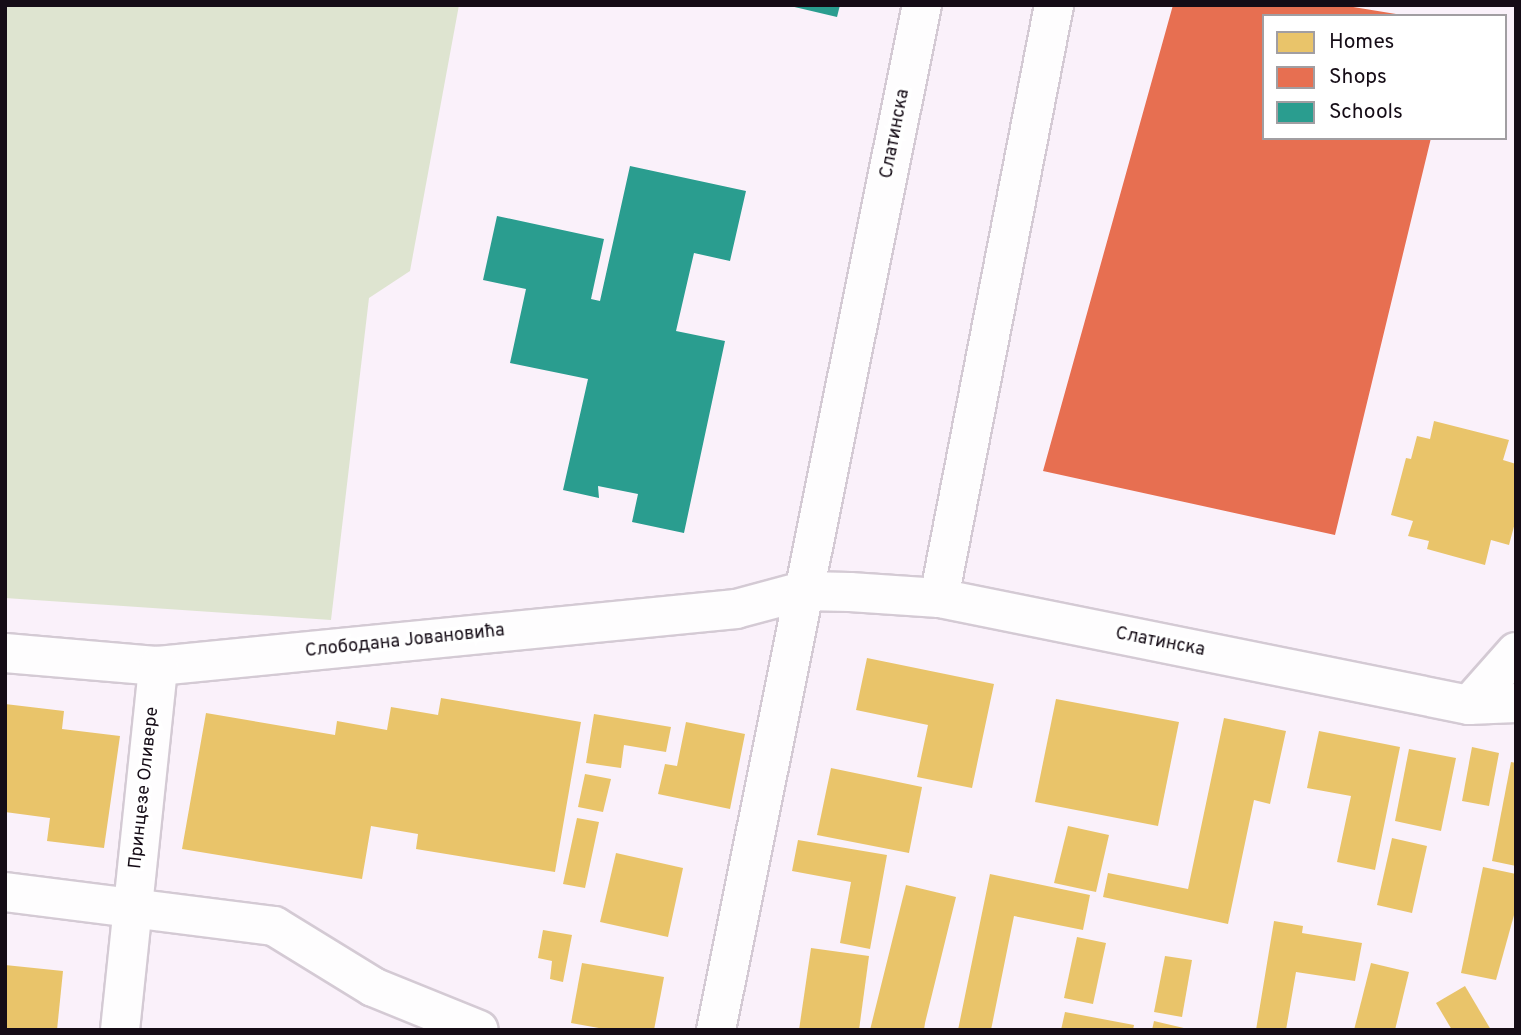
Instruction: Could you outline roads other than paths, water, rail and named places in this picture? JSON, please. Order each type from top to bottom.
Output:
[{"type":"street","name":"Слатинска","points":[[716,1030],[922,5]]},
{"type":"street","points":[[939,598],[1054,5]]},
{"type":"street","name":"Слатинска","points":[[803,591],[939,598],[1469,705],[1516,703]]},
{"type":"street","name":"Слободана Јовановића","points":[[5,653],[158,666],[736,609],[803,591]]},
{"type":"street","points":[[1469,705],[1516,652]]},
{"type":"street","name":"Принцезе Оливере","points":[[120,1030],[158,666]]},
{"type":"street","points":[[5,892],[274,926],[373,987],[479,1030]]}]
